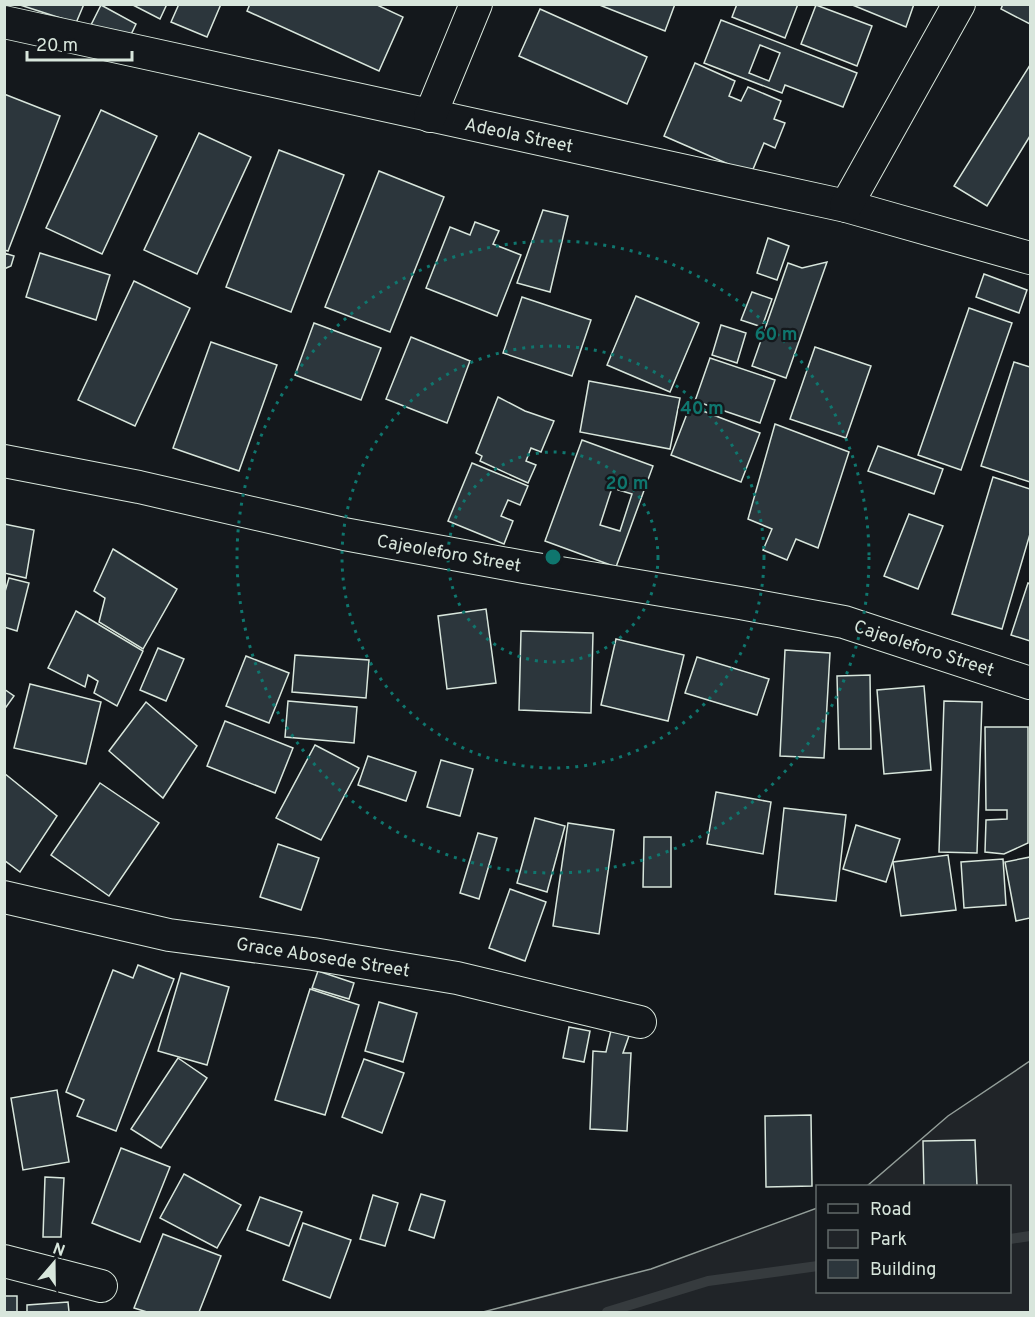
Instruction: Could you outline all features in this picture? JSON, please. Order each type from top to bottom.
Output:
[{"type":"street","points":[[430,116],[476,4]]},
{"type":"street","points":[[846,206],[959,4]]},
{"type":"street","name":"Adeola Street","points":[[4,22],[846,206],[1030,258]]},
{"type":"street","name":"Cajeoleforo Street","points":[[4,461],[139,487],[344,534],[844,622],[1030,683]]},
{"type":"street","name":"Grace Abosede Street","points":[[4,897],[169,935],[313,954],[457,978],[640,1022]]},
{"type":"street","points":[[4,1261],[101,1286]]},
{"type":"green space","points":[[1030,1061],[1030,1312],[483,1312],[651,1269],[816,1208],[816,1293],[1011,1293],[1011,1185],[868,1185],[948,1116]]},
{"type":"building","points":[[17,4],[84,4],[76,23]]},
{"type":"building","points":[[131,4],[167,4],[160,19]]},
{"type":"building","points":[[179,4],[221,4],[207,37],[171,22]]},
{"type":"building","points":[[250,4],[375,4],[403,17],[379,71],[247,11]]},
{"type":"building","points":[[597,4],[675,4],[665,31]]},
{"type":"building","points":[[737,4],[798,4],[785,38],[732,17]]},
{"type":"building","points":[[850,4],[914,4],[906,27]]},
{"type":"building","points":[[1003,4],[1030,4],[1030,24],[1001,9]]},
{"type":"building","points":[[101,5],[136,24],[127,43],[90,27]]},
{"type":"building","points":[[816,5],[872,26],[857,66],[801,44]]},
{"type":"building","points":[[540,9],[647,57],[627,104],[519,56]]},
{"type":"building","points":[[721,20],[857,73],[843,107],[785,85],[782,93],[704,63]],"holes":[[[760,45],[780,53],[769,81],[749,73]]]},
{"type":"building","points":[[695,63],[735,81],[729,96],[741,101],[748,87],[781,101],[774,119],[785,123],[775,148],[764,143],[751,174],[664,136]]},
{"type":"building","points":[[1030,65],[1030,136],[987,206],[954,186]]},
{"type":"building","points":[[4,94],[60,116],[8,251],[4,250]]},
{"type":"building","points":[[101,110],[157,136],[102,254],[46,228]]},
{"type":"building","points":[[199,133],[251,157],[197,274],[144,250]]},
{"type":"building","points":[[279,150],[344,175],[291,312],[226,287]]},
{"type":"building","points":[[379,171],[444,197],[390,332],[325,307]]},
{"type":"building","points":[[543,210],[568,216],[550,292],[517,283]]},
{"type":"building","points":[[475,222],[499,231],[493,244],[521,255],[497,316],[426,288],[450,227],[470,235]]},
{"type":"building","points":[[768,238],[789,246],[777,280],[757,273]]},
{"type":"building","points":[[4,253],[14,256],[11,266],[4,269]]},
{"type":"building","points":[[40,253],[110,275],[96,320],[26,297]]},
{"type":"building","points":[[827,262],[786,378],[752,366],[788,263],[802,268]]},
{"type":"building","points":[[984,274],[1027,290],[1019,313],[976,297]]},
{"type":"building","points":[[134,281],[190,308],[135,426],[78,400]]},
{"type":"building","points":[[752,292],[772,299],[762,327],[741,320]]},
{"type":"building","points":[[636,296],[699,323],[670,392],[607,365]]},
{"type":"building","points":[[522,297],[591,320],[572,376],[503,353]]},
{"type":"building","points":[[969,308],[1012,323],[961,470],[918,455]]},
{"type":"building","points":[[314,323],[381,348],[361,400],[295,375]]},
{"type":"building","points":[[721,325],[746,333],[737,363],[712,355]]},
{"type":"building","points":[[411,337],[470,361],[447,423],[386,399]]},
{"type":"building","points":[[211,342],[277,365],[239,471],[173,448]]},
{"type":"building","points":[[815,347],[871,366],[846,438],[790,419]]},
{"type":"building","points":[[710,358],[775,380],[760,423],[695,401]]},
{"type":"building","points":[[1014,362],[1030,367],[1030,482],[981,466]]},
{"type":"building","points":[[589,381],[680,398],[670,449],[580,432]]},
{"type":"building","points":[[498,397],[525,411],[554,421],[541,452],[531,448],[526,461],[536,465],[528,483],[480,461],[482,456],[476,453]]},
{"type":"building","points":[[690,406],[760,433],[741,482],[671,455]]},
{"type":"building","points":[[775,424],[849,452],[818,548],[796,539],[787,560],[763,550],[772,529],[748,519]]},
{"type":"building","points":[[582,440],[653,466],[616,567],[545,541]],"holes":[[[612,488],[632,494],[620,531],[600,525]]]},
{"type":"building","points":[[878,446],[943,469],[934,494],[868,471]]},
{"type":"building","points":[[472,463],[528,486],[520,505],[508,500],[501,516],[513,521],[504,544],[448,521]]},
{"type":"building","points":[[993,477],[1030,489],[1030,534],[1002,629],[952,614]]},
{"type":"building","points":[[909,514],[943,526],[918,589],[884,576]]},
{"type":"building","points":[[4,524],[34,530],[26,578],[4,573]]},
{"type":"building","points":[[113,549],[177,589],[143,649],[99,622],[105,598],[94,591]]},
{"type":"building","points":[[9,578],[29,583],[17,631],[4,627],[4,595]]},
{"type":"building","points":[[1028,583],[1030,584],[1030,641],[1011,635]]},
{"type":"building","points":[[486,609],[496,683],[447,689],[438,616]]},
{"type":"building","points":[[76,611],[143,651],[117,706],[94,693],[98,681],[88,675],[85,687],[48,668]]},
{"type":"building","points":[[521,631],[593,633],[591,713],[519,710]]},
{"type":"building","points":[[616,639],[684,655],[668,721],[601,705]]},
{"type":"building","points":[[158,648],[184,659],[166,701],[140,690]]},
{"type":"building","points":[[785,650],[830,653],[824,758],[780,756]]},
{"type":"building","points":[[295,655],[369,660],[366,698],[292,692]]},
{"type":"building","points":[[246,656],[289,673],[269,723],[226,706]]},
{"type":"building","points":[[697,657],[769,679],[757,715],[685,693]]},
{"type":"building","points":[[870,675],[871,749],[839,749],[837,676]]},
{"type":"building","points":[[30,684],[101,702],[86,764],[14,748]]},
{"type":"building","points":[[924,686],[931,770],[884,774],[877,690]]},
{"type":"building","points":[[4,689],[14,696],[4,710]]},
{"type":"building","points":[[288,701],[357,707],[354,743],[285,737]]},
{"type":"building","points":[[944,701],[982,702],[977,853],[939,852]]},
{"type":"building","points":[[146,702],[197,746],[163,798],[109,751]]},
{"type":"building","points":[[225,721],[293,748],[275,793],[207,766]]},
{"type":"building","points":[[985,727],[1028,727],[1028,843],[1004,854],[985,852],[986,820],[1007,819],[1007,810],[986,810]]},
{"type":"building","points":[[315,745],[359,768],[321,840],[276,818]]},
{"type":"building","points":[[368,756],[416,772],[406,801],[358,785]]},
{"type":"building","points":[[441,760],[473,769],[460,816],[427,807]]},
{"type":"building","points":[[4,773],[57,816],[20,872],[4,860]]},
{"type":"building","points":[[100,783],[159,823],[109,896],[51,855]]},
{"type":"building","points":[[716,792],[771,802],[763,854],[707,844]]},
{"type":"building","points":[[784,808],[846,815],[836,901],[775,894]]},
{"type":"building","points":[[535,818],[565,826],[547,892],[517,883]]},
{"type":"building","points":[[568,823],[614,830],[599,934],[553,926]]},
{"type":"building","points":[[856,825],[900,839],[886,882],[843,869]]},
{"type":"building","points":[[478,833],[497,838],[479,899],[460,893]]},
{"type":"building","points":[[644,837],[671,837],[671,887],[643,887]]},
{"type":"building","points":[[278,844],[319,858],[301,910],[260,897]]},
{"type":"building","points":[[948,855],[956,910],[901,916],[893,862]]},
{"type":"building","points":[[1030,857],[1030,918],[1016,921],[1005,862]]},
{"type":"building","points":[[1003,859],[1006,905],[964,908],[961,862]]},
{"type":"building","points":[[510,889],[546,902],[525,961],[489,948]]},
{"type":"building","points":[[138,965],[174,979],[116,1131],[77,1116],[84,1100],[66,1092],[113,970],[133,978]]},
{"type":"building","points":[[318,971],[354,983],[349,999],[312,988]]},
{"type":"building","points":[[181,973],[229,987],[207,1065],[158,1051]]},
{"type":"building","points":[[310,989],[359,1005],[325,1115],[275,1100]]},
{"type":"building","points":[[379,1002],[417,1013],[403,1062],[365,1051]]},
{"type":"building","points":[[612,1026],[631,1030],[623,1053],[631,1053],[627,1131],[590,1129],[593,1051],[606,1052]]},
{"type":"building","points":[[569,1027],[590,1031],[584,1062],[563,1058]]},
{"type":"building","points":[[178,1058],[207,1078],[161,1148],[131,1129]]},
{"type":"building","points":[[364,1059],[404,1073],[382,1133],[342,1117]]},
{"type":"building","points":[[57,1090],[69,1162],[23,1170],[11,1098]]},
{"type":"building","points":[[811,1115],[812,1186],[766,1187],[765,1116]]},
{"type":"building","points":[[975,1140],[977,1185],[924,1185],[923,1141]]},
{"type":"building","points":[[121,1148],[170,1167],[140,1242],[92,1223]]},
{"type":"building","points":[[184,1174],[241,1205],[217,1248],[160,1218]]},
{"type":"building","points":[[45,1177],[64,1178],[61,1237],[43,1237]]},
{"type":"building","points":[[421,1194],[445,1201],[434,1238],[409,1230]]},
{"type":"building","points":[[373,1195],[398,1203],[385,1246],[360,1239]]},
{"type":"building","points":[[260,1197],[302,1212],[289,1246],[247,1230]]},
{"type":"building","points":[[303,1223],[351,1240],[330,1298],[283,1280]]},
{"type":"building","points":[[163,1234],[221,1256],[199,1312],[147,1312],[134,1308]]},
{"type":"building","points":[[4,1296],[17,1296],[17,1312],[4,1312]]},
{"type":"building","points":[[68,1302],[69,1312],[27,1312],[27,1305]]},
{"type":"waterway","points":[[1011,1239],[1030,1236]]},
{"type":"waterway","points":[[607,1312],[708,1281],[816,1266]]}]
